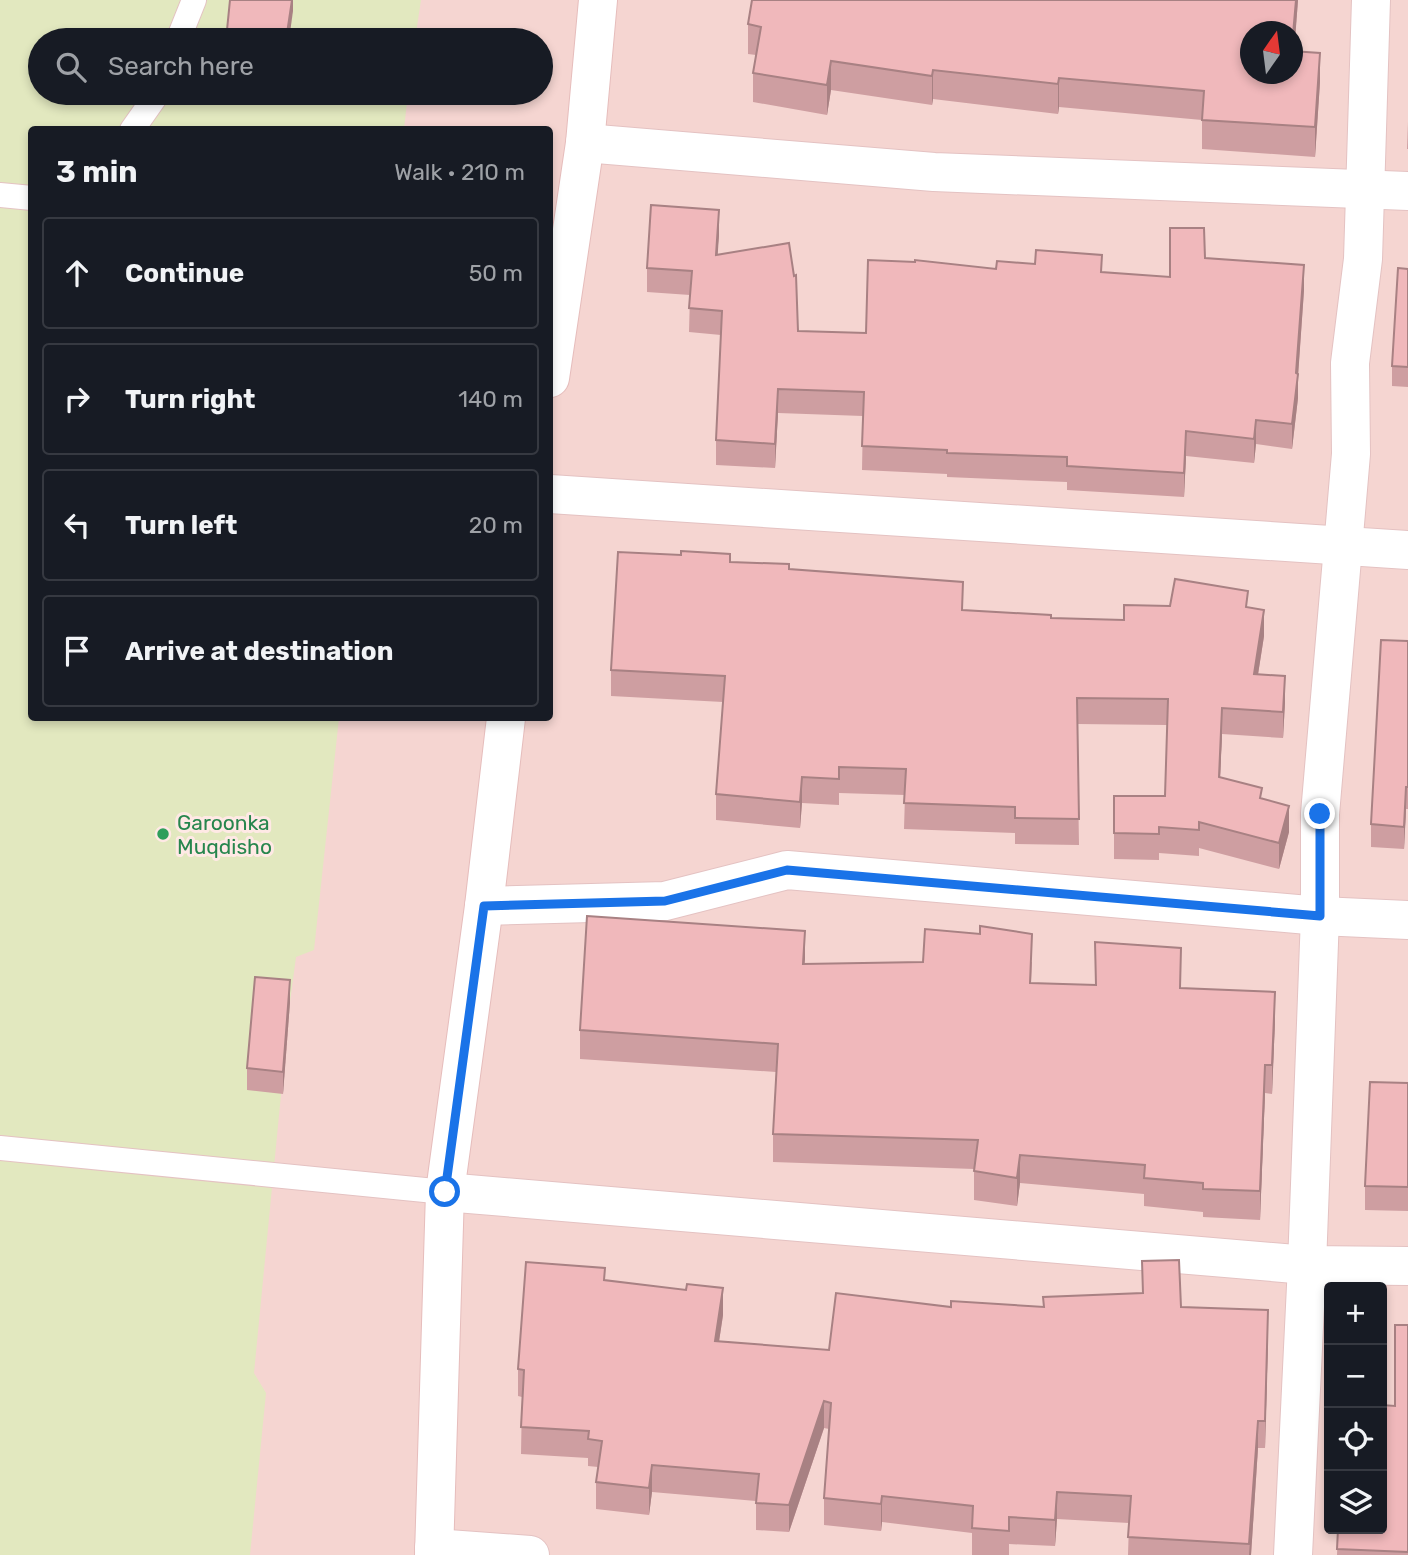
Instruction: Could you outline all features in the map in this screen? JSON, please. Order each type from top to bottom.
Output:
[{"type":"street","points":[[553,358],[585,143],[598,0]]},
{"type":"street","points":[[1293,1555],[1320,916],[1320,814],[1351,454],[1350,363],[1363,259],[1371,0]]},
{"type":"street","points":[[585,143],[934,172],[1408,191]]},
{"type":"street","points":[[553,494],[1408,550]]},
{"type":"street","points":[[506,721],[484,906],[445,1192],[434,1552],[530,1555]]},
{"type":"street","points":[[484,906],[665,901],[787,870],[1320,916],[1408,920]]},
{"type":"street","points":[[445,1192],[1307,1265],[1408,1266]]},
{"type":"lane","points":[[183,28],[194,0]]},
{"type":"lane","points":[[135,126],[150,105]]},
{"type":"lane","points":[[0,195],[28,198]]},
{"type":"lane","points":[[0,1148],[445,1192]]},
{"type":"shaded area","points":[[0,0],[1408,0],[1408,1555],[0,1555]]},
{"type":"green space","name":"Garoonka Muqdisho","points":[[0,0],[421,0],[417,28],[28,28],[28,105],[407,105],[404,126],[28,126],[28,721],[339,721],[314,950],[296,957],[290,1002],[254,1373],[266,1393],[250,1555],[0,1555]]},
{"type":"building","points":[[230,0],[292,0],[288,28],[227,28]]},
{"type":"building","points":[[752,0],[1296,0],[1294,21],[1240,21],[1240,84],[1303,84],[1303,52],[1320,53],[1315,127],[1202,120],[1204,91],[1059,78],[1058,84],[933,70],[932,76],[831,61],[827,85],[753,73],[761,27],[748,24]]},
{"type":"building","points":[[651,205],[719,210],[716,255],[789,243],[794,276],[796,275],[798,331],[866,333],[868,260],[915,260],[996,269],[997,261],[1035,264],[1036,250],[1102,255],[1101,272],[1170,277],[1170,228],[1204,228],[1205,258],[1304,265],[1298,374],[1292,424],[1256,420],[1254,439],[1186,431],[1184,473],[1067,466],[1067,457],[947,453],[947,450],[862,446],[864,392],[778,389],[775,444],[716,440],[722,311],[689,308],[692,271],[647,268]]},
{"type":"building","points":[[1398,268],[1408,269],[1408,367],[1392,366]]},
{"type":"building","points":[[681,551],[730,554],[730,562],[789,564],[789,569],[963,582],[962,610],[1051,615],[1051,618],[1124,620],[1124,605],[1170,606],[1175,579],[1248,591],[1246,607],[1264,610],[1254,674],[1285,676],[1283,712],[1222,708],[1219,777],[1262,788],[1260,798],[1289,806],[1279,843],[1199,822],[1199,830],[1159,827],[1159,834],[1114,833],[1114,796],[1165,796],[1168,699],[1077,698],[1079,819],[1015,818],[1015,807],[904,803],[906,769],[839,767],[839,779],[802,777],[800,802],[716,794],[725,676],[611,670],[618,552],[681,555]]},
{"type":"building","points":[[1381,640],[1408,641],[1408,787],[1404,827],[1371,824]]},
{"type":"building","points":[[587,916],[805,931],[803,964],[923,962],[925,929],[980,934],[980,926],[1032,934],[1030,983],[1096,985],[1095,942],[1181,948],[1180,988],[1275,992],[1272,1065],[1265,1065],[1260,1191],[1203,1189],[1203,1183],[1144,1178],[1145,1165],[1020,1155],[1017,1178],[974,1171],[978,1140],[773,1134],[778,1044],[580,1030]]},
{"type":"building","points":[[255,977],[290,980],[283,1072],[247,1068]]},
{"type":"building","points":[[1370,1082],[1408,1083],[1408,1187],[1365,1186]]},
{"type":"building","points":[[1179,1260],[1181,1307],[1268,1310],[1265,1421],[1258,1421],[1249,1544],[1128,1537],[1131,1496],[1057,1492],[1055,1520],[1009,1517],[1009,1531],[972,1528],[973,1506],[882,1496],[881,1504],[824,1498],[831,1403],[824,1401],[789,1505],[756,1503],[759,1474],[652,1465],[649,1488],[596,1482],[602,1441],[588,1439],[589,1431],[521,1427],[524,1370],[518,1369],[526,1262],[605,1268],[604,1280],[686,1290],[687,1284],[723,1288],[715,1341],[829,1350],[836,1293],[951,1307],[951,1301],[1044,1307],[1043,1297],[1143,1293],[1142,1261]]},
{"type":"building","points":[[1395,1325],[1408,1325],[1408,1552],[1337,1549],[1338,1534],[1387,1534],[1387,1405],[1395,1406]]},
{"type":"place","name":"Garoonka Muqdisho","points":[[163,834]]},
{"type":"route","points":[[445,1192],[484,906],[665,901],[787,870],[1320,916],[1320,814]]}]
